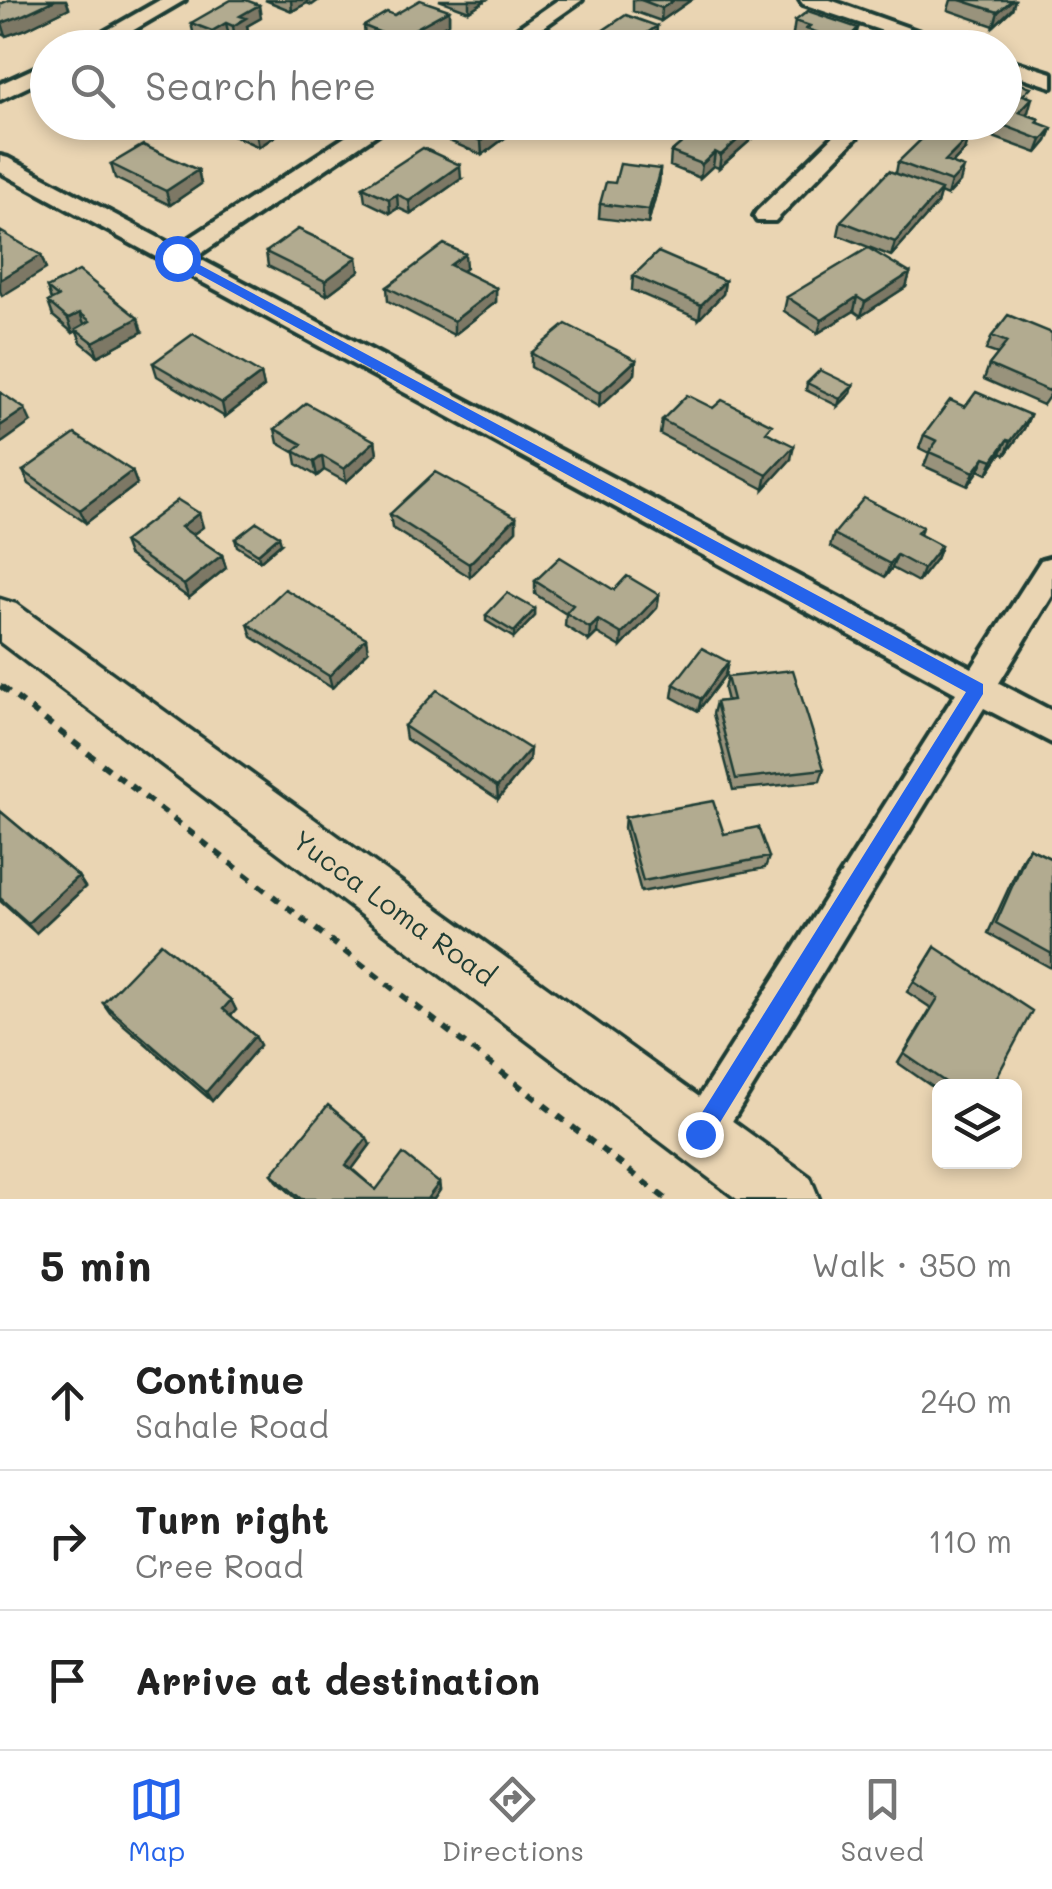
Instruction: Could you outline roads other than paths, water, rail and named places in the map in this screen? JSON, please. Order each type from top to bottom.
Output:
[{"type":"main road","name":"Yucca Loma Road","points":[[0,617],[788,1199]]},
{"type":"street","points":[[119,30],[175,0]]},
{"type":"street","points":[[526,30],[572,0]]},
{"type":"street","points":[[810,0],[897,30]]},
{"type":"street","points":[[1022,70],[1052,80]]},
{"type":"street","points":[[0,93],[30,77]]},
{"type":"street","points":[[177,258],[357,140]]},
{"type":"street","points":[[766,216],[843,140]]},
{"type":"street","points":[[0,163],[1052,728]]},
{"type":"street","points":[[700,1134],[1052,570]]}]
